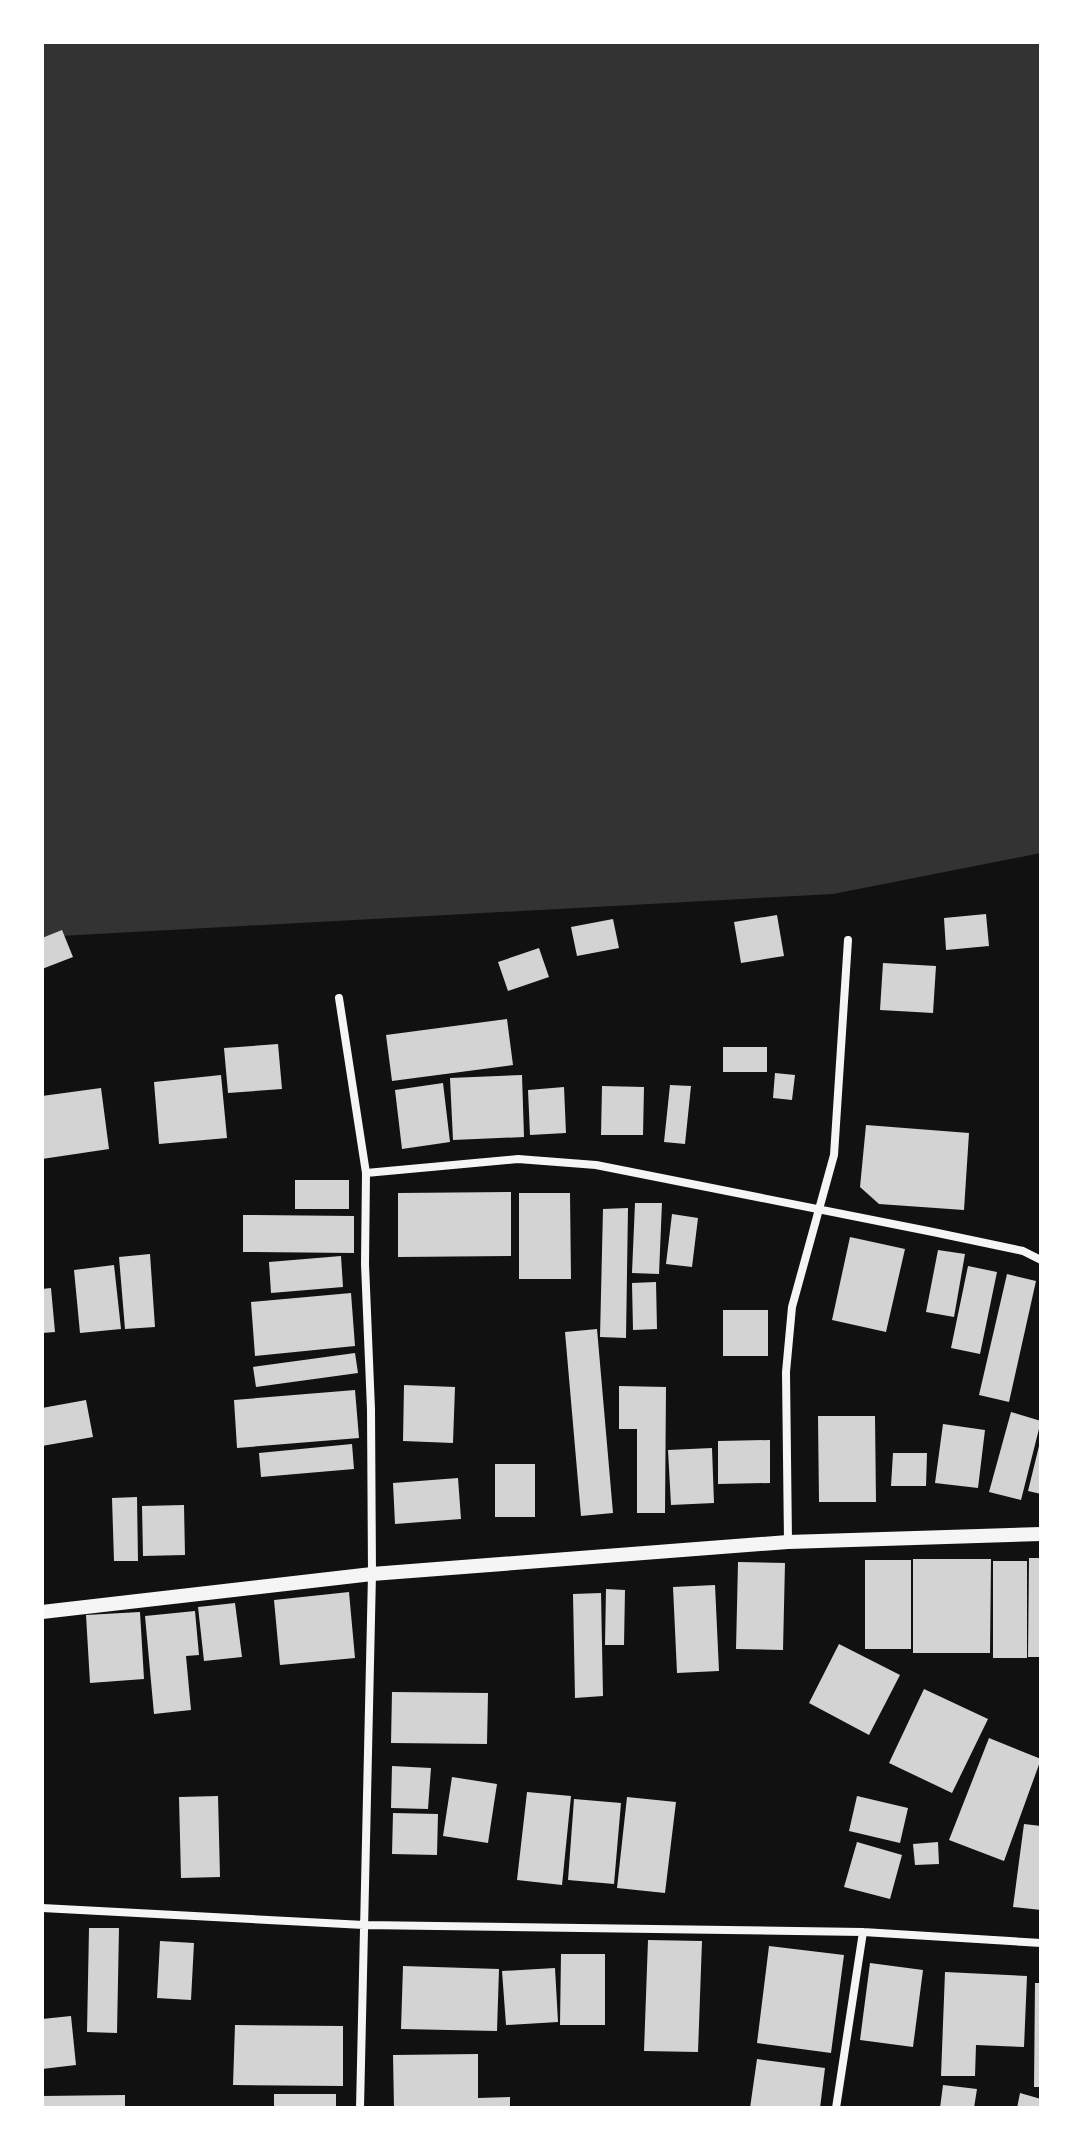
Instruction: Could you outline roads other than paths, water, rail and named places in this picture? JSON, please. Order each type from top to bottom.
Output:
[{"type":"street","points":[[788,1542],[786,1372],[791,1320],[834,1155],[848,940]]},
{"type":"street","points":[[339,998],[366,1173],[372,1574],[360,2108]]},
{"type":"street","points":[[366,1173],[518,1159],[596,1165],[1023,1251],[1041,1260]]},
{"type":"street","points":[[42,1612],[372,1574],[788,1542],[1041,1534]]},
{"type":"street","points":[[42,1908],[364,1925],[863,1932],[1041,1943]]},
{"type":"street","points":[[836,2108],[863,1932]]}]
